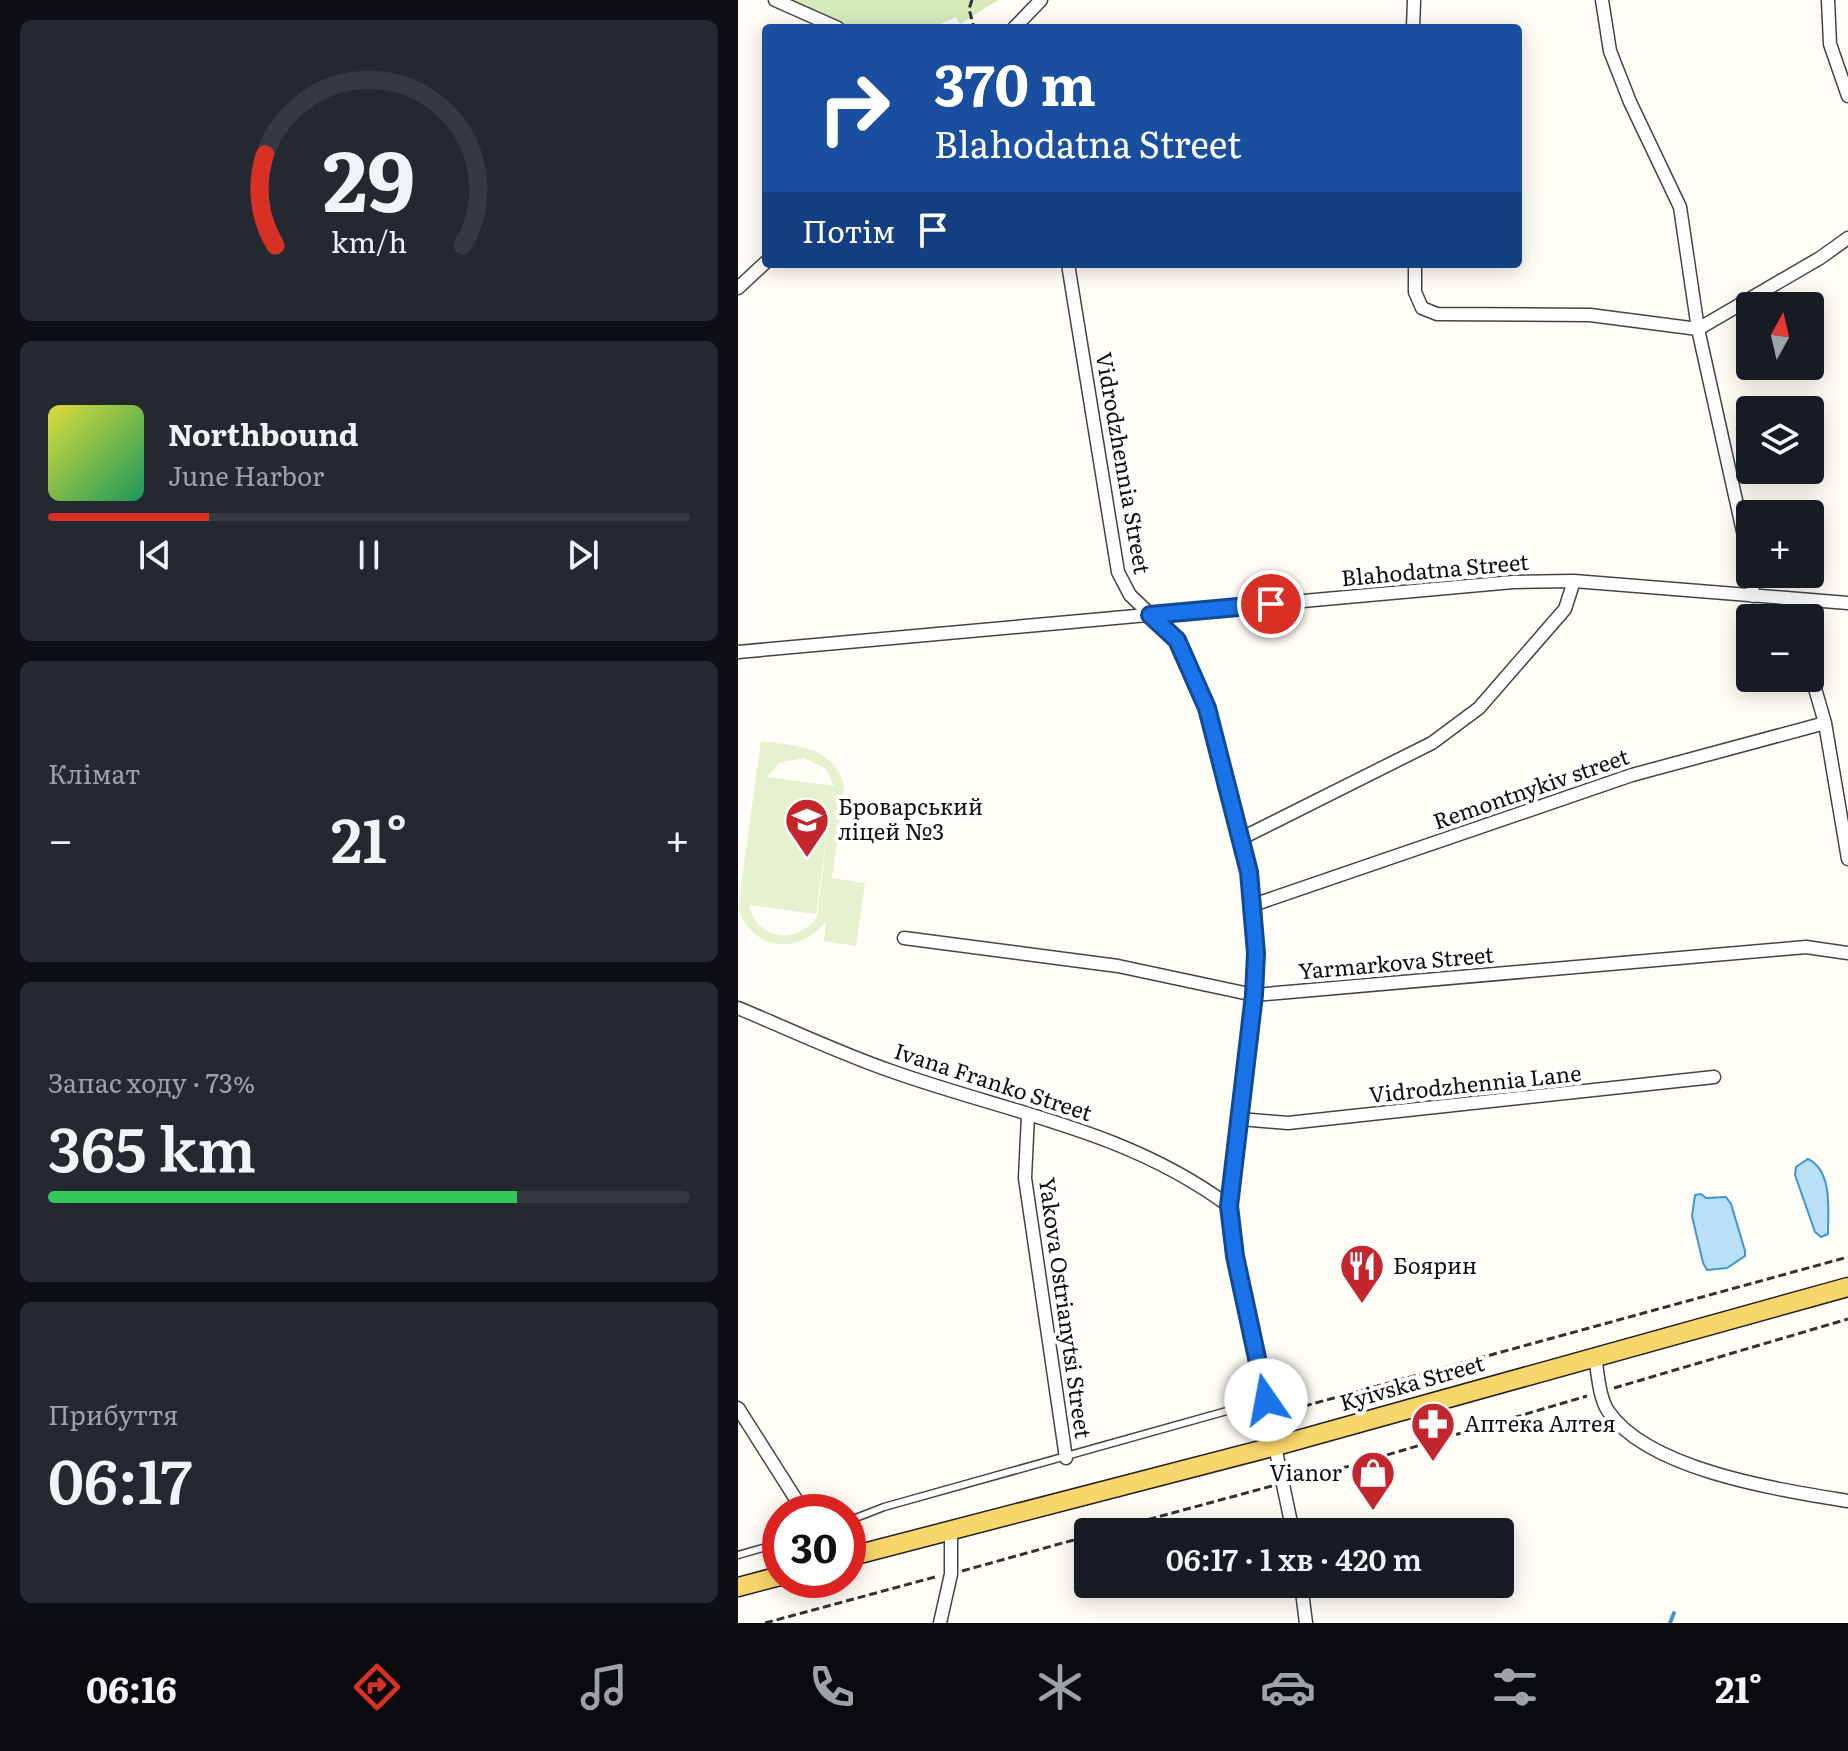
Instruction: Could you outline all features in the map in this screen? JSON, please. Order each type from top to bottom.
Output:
[{"type":"main road","name":"Kyivska Street","points":[[866,1552],[1276,1446],[1848,1287]]},
{"type":"main road","points":[[738,1587],[762,1581]]},
{"type":"street","points":[[775,0],[829,24]]},
{"type":"street","points":[[1029,22],[1041,0]]},
{"type":"street","points":[[1413,24],[1414,0]]},
{"type":"street","points":[[1602,0],[1615,64],[1680,207],[1698,329],[1736,500]]},
{"type":"street","points":[[1828,0],[1830,44],[1848,96]]},
{"type":"street","points":[[1415,268],[1417,297],[1422,308],[1437,314],[1590,315],[1698,329],[1820,258],[1848,238]]},
{"type":"street","points":[[738,288],[762,266]]},
{"type":"street","name":"Vidrodzhennia Street","points":[[1069,268],[1118,572],[1130,595],[1177,640],[1194,676],[1207,708],[1242,838],[1253,905],[1254,995],[1229,1206],[1235,1256],[1290,1518]]},
{"type":"street","points":[[1242,838],[1432,743],[1479,708],[1565,609],[1574,581]]},
{"type":"street","name":"Blahodatna Street","points":[[738,652],[1513,582],[1574,581],[1848,603]]},
{"type":"street","points":[[1753,588],[1753,596]]},
{"type":"street","points":[[1790,599],[1792,604]]},
{"type":"street","points":[[1816,692],[1825,723],[1848,859]]},
{"type":"street","name":"Remontnykiv street","points":[[1253,905],[1632,775],[1825,723]]},
{"type":"street","name":"Yarmarkova Street","points":[[904,938],[1118,966],[1254,995],[1806,947],[1848,953]]},
{"type":"street","name":"Ivana Franko Street","points":[[738,1008],[889,1071],[1128,1146],[1188,1175],[1229,1206]]},
{"type":"street","name":"Vidrodzhennia Lane","points":[[1240,1119],[1288,1123],[1714,1077]]},
{"type":"street","name":"Yakova Ostrianytsi Street","points":[[1028,1115],[1025,1178],[1066,1458]]},
{"type":"street","points":[[1595,1357],[1606,1409],[1617,1422],[1651,1445],[1683,1462],[1756,1487],[1848,1501]]},
{"type":"street","points":[[738,1408],[793,1494]]},
{"type":"street","points":[[940,1623],[951,1574],[951,1529]]},
{"type":"street","points":[[1303,1598],[1306,1623]]},
{"type":"lane","points":[[866,1514],[1267,1404]]},
{"type":"lane","points":[[738,1555],[762,1548]]},
{"type":"path","points":[[972,0],[969,9],[973,24]]},
{"type":"path","points":[[1267,1404],[1301,1407],[1848,1257]]},
{"type":"path","points":[[1617,1387],[1848,1319]]},
{"type":"path","points":[[1298,1481],[1586,1396]]},
{"type":"path","points":[[1153,1518],[1266,1487]]},
{"type":"path","points":[[966,1569],[1074,1540]]},
{"type":"path","points":[[765,1623],[935,1577]]},
{"type":"green space","points":[[785,0],[998,0],[960,24],[956,17],[941,24],[839,24]]},
{"type":"green space","points":[[761,741],[800,747],[823,755],[839,772],[844,786],[832,878],[865,883],[856,946],[824,941],[826,921],[803,940],[778,944],[765,940],[754,933],[738,908]],"holes":[[[804,758],[826,769],[834,786],[767,777],[779,763]],[[833,787],[817,917],[799,932],[789,935],[769,932],[753,917],[749,905],[816,914]]]},
{"type":"water","points":[[1808,1159],[1822,1172],[1827,1192],[1828,1234],[1821,1237],[1815,1232],[1795,1175],[1796,1167]]},
{"type":"water","points":[[1701,1194],[1706,1198],[1726,1197],[1731,1204],[1745,1256],[1727,1268],[1707,1270],[1703,1263],[1692,1216],[1695,1195]]},
{"type":"waterway","points":[[1670,1623],[1674,1613]]},
{"type":"place","name":"Броварський ліцей №3","points":[[807,859]]},
{"type":"place","name":"Боярин","points":[[1362,1305]]},
{"type":"place","name":"Аптека Алтея","points":[[1433,1463]]},
{"type":"place","name":"Vianor","points":[[1373,1512]]},
{"type":"route","points":[[1266,1400],[1235,1256],[1229,1206],[1254,995],[1256,953],[1249,872],[1207,708],[1177,640],[1150,615],[1271,604]]}]
